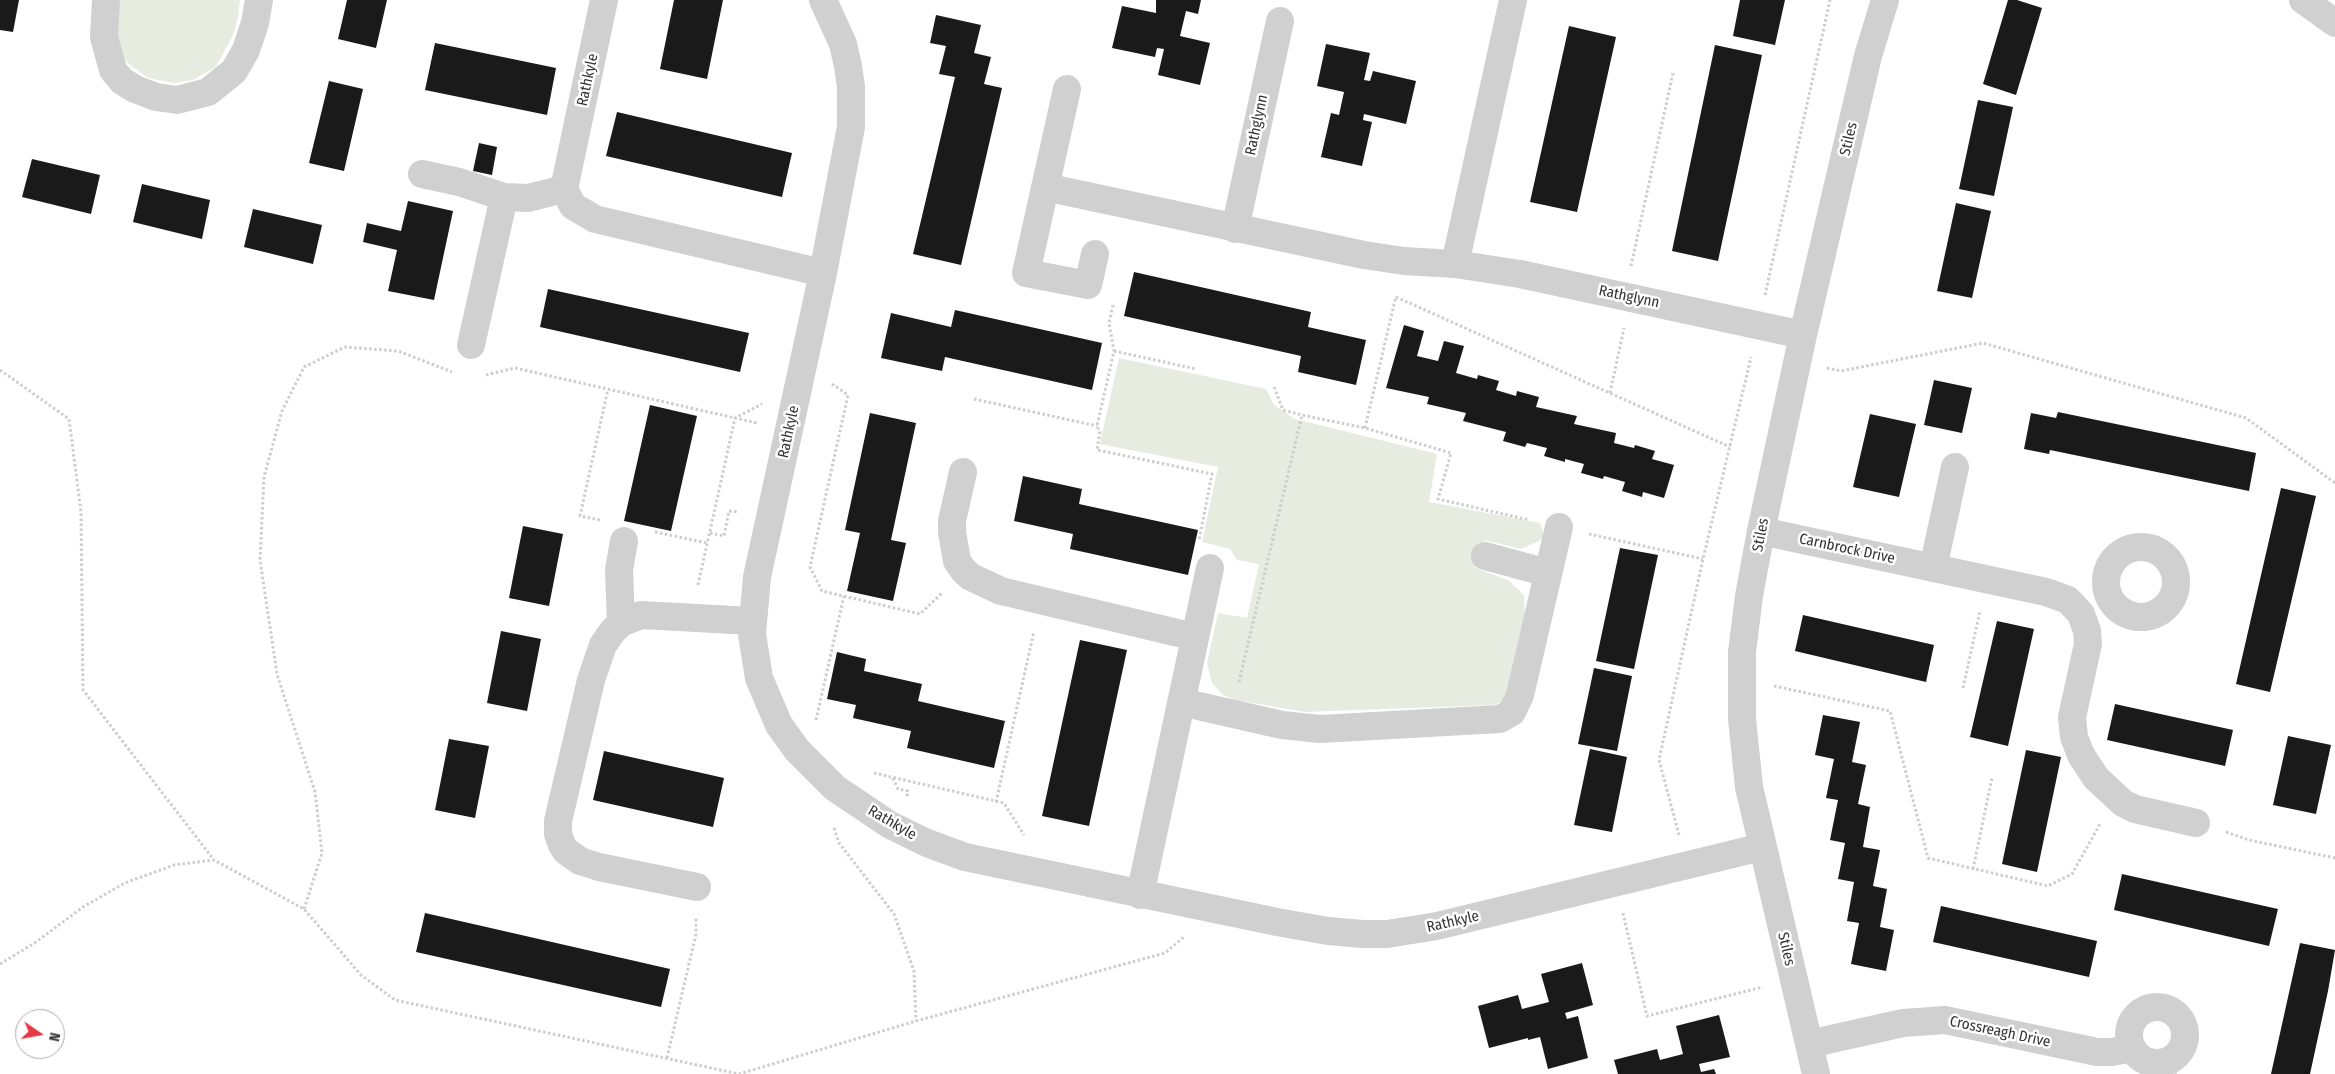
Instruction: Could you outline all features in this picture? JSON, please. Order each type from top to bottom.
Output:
[{"type":"street","points":[[106,0],[104,37],[113,70],[122,81],[135,89],[156,97],[177,100],[208,92],[234,71],[249,43],[259,0]]},
{"type":"street","name":"Rathkyle","points":[[564,189],[604,0]]},
{"type":"street","name":"Rathkyle","points":[[823,0],[843,44],[851,87],[850,139],[757,577],[752,621],[755,663],[768,702],[779,725],[797,750],[835,788],[890,825],[927,843],[965,857],[1140,895],[1328,931],[1387,934],[1437,926],[1762,847]]},
{"type":"street","points":[[1455,264],[1513,0]]},
{"type":"street","name":"Stiles","points":[[1816,1074],[1749,787],[1742,719],[1742,652],[1749,596],[1761,531],[1797,362],[1868,56],[1885,0]]},
{"type":"street","points":[[2303,0],[2335,22]]},
{"type":"street","name":"Rathglynn","points":[[1235,229],[1280,21]]},
{"type":"street","points":[[1067,89],[1026,273],[1088,285],[1096,254]]},
{"type":"street","points":[[422,174],[459,182],[504,197],[528,198],[564,189],[572,206],[595,219],[823,273]]},
{"type":"street","name":"Rathglynn","points":[[1045,187],[1235,229],[1404,262],[1455,264],[1520,274],[1803,335]]},
{"type":"street","points":[[471,345],[504,197]]},
{"type":"street","points":[[1933,568],[1955,468]]},
{"type":"street","points":[[962,472],[952,521],[954,553],[964,571],[978,582],[1041,600],[1195,637]]},
{"type":"street","points":[[1180,702],[1282,725],[1320,729],[1500,720],[1512,712],[1518,702],[1559,527]]},
{"type":"street","points":[[621,622],[619,570],[626,531]]},
{"type":"street","name":"Carnbrock Drive","points":[[1761,531],[2055,594],[2068,600],[2081,614]]},
{"type":"street","points":[[1485,556],[1548,573]]},
{"type":"street","points":[[1140,895],[1210,568]]},
{"type":"street","points":[[2111,599],[2081,614],[2087,631],[2088,644],[2074,705],[2074,737],[2088,768],[2115,798],[2136,809],[2196,823]]},
{"type":"street","points":[[697,887],[587,864],[566,851],[558,834],[558,821],[591,680],[603,645],[621,622],[641,615],[752,621]]},
{"type":"street","points":[[2154,1006],[2172,1011],[2178,1017],[2185,1033],[2181,1049],[2172,1067],[2144,1060],[2132,1048],[2129,1030],[2137,1014],[2154,1006]]},
{"type":"street","name":"Crossreagh Drive","points":[[1809,1044],[1903,1023],[1945,1020],[2097,1052],[2112,1052],[2132,1048]]},
{"type":"path","points":[[1687,865],[1660,760],[1703,559],[1758,326],[1830,0]]},
{"type":"path","points":[[1610,393],[1673,73]]},
{"type":"path","points":[[1365,428],[1404,262]]},
{"type":"path","points":[[1396,297],[1730,446]]},
{"type":"path","points":[[1114,303],[1109,322],[1114,351],[1097,426],[1100,432],[1097,450],[1212,474],[1198,544],[1210,568]]},
{"type":"path","points":[[1797,362],[1841,371],[1983,343],[2246,418],[2335,483]]},
{"type":"path","points":[[304,909],[322,852],[315,792],[277,674],[260,560],[264,477],[282,411],[304,367],[345,347],[398,351],[457,373]]},
{"type":"path","points":[[1114,351],[1196,369]]},
{"type":"path","points":[[803,366],[848,395],[810,567],[822,591],[920,614],[964,571]]},
{"type":"path","points":[[482,376],[516,368],[789,430]]},
{"type":"path","points":[[0,370],[69,419],[81,512],[83,690],[214,860],[304,909],[361,975],[395,1000],[738,1074],[916,1021],[1165,953],[1184,936],[1205,908]]},
{"type":"path","points":[[1274,387],[1283,410],[1365,428],[1451,453],[1438,499],[1703,559]]},
{"type":"path","points":[[608,390],[580,516],[626,531],[708,543]]},
{"type":"path","points":[[974,399],[1097,426]]},
{"type":"path","points":[[1232,714],[1302,415]]},
{"type":"path","points":[[690,617],[735,418]]},
{"type":"path","points":[[710,533],[724,536],[729,511]]},
{"type":"path","points":[[1963,688],[1987,579]]},
{"type":"path","points":[[815,724],[844,596]]},
{"type":"path","points":[[996,802],[1041,600]]},
{"type":"path","points":[[1741,684],[1779,687],[1890,711],[1928,858],[2048,886],[2072,874],[2115,798]]},
{"type":"path","points":[[866,772],[1004,803],[1033,850],[1036,872]]},
{"type":"path","points":[[892,778],[898,789],[908,791]]},
{"type":"path","points":[[1973,869],[1992,778]]},
{"type":"path","points":[[835,788],[831,820],[839,843],[894,914],[914,972],[916,1021]]},
{"type":"path","points":[[2196,823],[2249,840],[2335,858]]},
{"type":"path","points":[[0,964],[36,942],[83,907],[125,883],[174,865],[214,860]]},
{"type":"path","points":[[667,1058],[696,934],[697,887]]},
{"type":"path","points":[[1626,932],[1647,1016],[1793,979]]},
{"type":"shaded area","points":[[119,0],[240,0],[233,35],[216,67],[193,80],[174,83],[148,78],[126,62],[120,48],[118,35]]},
{"type":"shaded area","points":[[1119,358],[1266,389],[1274,405],[1295,419],[1437,454],[1429,502],[1540,523],[1544,536],[1539,541],[1521,549],[1484,540],[1475,568],[1508,580],[1524,595],[1525,615],[1508,696],[1505,700],[1493,705],[1305,712],[1235,700],[1222,694],[1212,683],[1207,663],[1218,613],[1247,618],[1259,564],[1237,560],[1230,549],[1202,542],[1218,467],[1100,444]]},
{"type":"building","points":[[0,0],[19,0],[13,32],[0,30]]},
{"type":"building","points":[[347,0],[387,0],[376,48],[338,39]]},
{"type":"building","points":[[674,0],[723,0],[707,79],[660,69]]},
{"type":"building","points":[[1156,0],[1201,0],[1198,14],[1186,11],[1180,36],[1210,43],[1200,85],[1158,75],[1164,49],[1157,48],[1155,57],[1112,48],[1122,6],[1156,13]]},
{"type":"building","points":[[1740,0],[1785,0],[1775,45],[1733,36]]},
{"type":"building","points":[[2008,0],[2017,0],[2042,8],[2016,95],[1983,84]]},
{"type":"building","points":[[936,15],[981,25],[974,53],[991,57],[984,84],[1002,88],[961,265],[913,254],[955,77],[939,74],[946,46],[930,43]]},
{"type":"building","points":[[1569,26],[1616,37],[1577,212],[1530,202]]},
{"type":"building","points":[[435,43],[556,68],[547,115],[425,90]]},
{"type":"building","points":[[1326,44],[1370,53],[1364,80],[1370,81],[1373,71],[1416,81],[1406,124],[1364,114],[1363,120],[1372,122],[1362,166],[1321,157],[1331,113],[1339,115],[1344,92],[1317,86]]},
{"type":"building","points":[[1715,45],[1762,55],[1718,261],[1672,251]]},
{"type":"building","points":[[329,81],[363,89],[344,171],[309,163]]},
{"type":"building","points":[[1978,100],[2013,107],[1994,196],[1959,189]]},
{"type":"building","points":[[617,112],[792,153],[782,197],[606,156]]},
{"type":"building","points":[[479,143],[497,147],[492,175],[473,171]]},
{"type":"building","points":[[32,159],[100,175],[91,214],[22,197]]},
{"type":"building","points":[[142,184],[210,200],[202,239],[133,222]]},
{"type":"building","points":[[408,201],[453,211],[434,300],[388,291],[397,250],[363,242],[367,223],[401,231]]},
{"type":"building","points":[[1956,203],[1991,211],[1972,298],[1937,291]]},
{"type":"building","points":[[253,209],[322,225],[313,264],[244,247]]},
{"type":"building","points":[[1134,272],[1311,312],[1308,327],[1366,340],[1356,385],[1298,372],[1301,356],[1124,316]]},
{"type":"building","points":[[548,289],[749,333],[740,372],[540,327]]},
{"type":"building","points":[[955,310],[1102,343],[1092,390],[945,357],[942,371],[881,358],[891,313],[951,327]]},
{"type":"building","points":[[1404,325],[1424,331],[1417,356],[1438,361],[1444,341],[1464,346],[1456,373],[1477,379],[1478,375],[1499,381],[1496,390],[1516,396],[1517,391],[1539,397],[1536,407],[1577,416],[1574,424],[1616,433],[1614,443],[1634,448],[1635,445],[1655,451],[1652,459],[1674,465],[1664,498],[1643,492],[1642,497],[1622,491],[1625,482],[1604,476],[1603,479],[1581,473],[1584,464],[1565,459],[1565,462],[1544,456],[1547,448],[1527,443],[1525,447],[1503,441],[1506,432],[1463,421],[1466,413],[1427,404],[1429,397],[1386,388]]},
{"type":"building","points":[[1934,380],[1972,388],[1962,433],[1924,425]]},
{"type":"building","points":[[650,405],[697,416],[671,531],[624,521]]},
{"type":"building","points":[[2058,412],[2256,453],[2249,491],[2050,450],[2049,454],[2024,449],[2031,413],[2056,418]]},
{"type":"building","points":[[870,413],[916,423],[891,540],[906,543],[893,601],[847,591],[860,533],[845,530]]},
{"type":"building","points":[[1870,414],[1916,424],[1899,497],[1853,487]]},
{"type":"building","points":[[1023,476],[1082,489],[1079,504],[1198,530],[1188,575],[1070,549],[1073,534],[1014,521]]},
{"type":"building","points":[[2281,488],[2316,496],[2270,692],[2236,684]]},
{"type":"building","points":[[523,526],[563,534],[549,606],[509,598]]},
{"type":"building","points":[[1620,548],[1658,555],[1634,669],[1596,661]]},
{"type":"building","points":[[1803,615],[1934,645],[1926,682],[1795,651]]},
{"type":"building","points":[[1997,621],[2034,629],[2008,746],[1970,737]]},
{"type":"building","points":[[501,631],[541,639],[527,711],[487,703]]},
{"type":"building","points":[[1080,640],[1127,650],[1089,826],[1042,816]]},
{"type":"building","points":[[837,652],[866,659],[864,671],[922,684],[918,701],[1005,721],[994,768],[907,748],[911,731],[853,718],[856,705],[827,699]]},
{"type":"building","points":[[1594,668],[1632,676],[1617,751],[1578,744]]},
{"type":"building","points":[[2115,704],[2233,730],[2225,766],[2107,740]]},
{"type":"building","points":[[1823,715],[1860,722],[1852,762],[1866,765],[1858,804],[1870,807],[1863,847],[1880,850],[1873,886],[1887,889],[1880,927],[1894,930],[1886,971],[1851,964],[1859,923],[1847,921],[1854,882],[1838,879],[1845,843],[1830,840],[1838,800],[1826,798],[1834,759],[1815,755]]},
{"type":"building","points":[[2288,736],[2331,745],[2316,814],[2273,805]]},
{"type":"building","points":[[449,739],[489,746],[475,818],[435,810]]},
{"type":"building","points":[[1590,749],[1627,757],[1612,832],[1574,825]]},
{"type":"building","points":[[2026,750],[2061,757],[2037,872],[2002,864]]},
{"type":"building","points":[[604,751],[724,778],[713,827],[593,800]]},
{"type":"building","points":[[2122,874],[2278,909],[2269,946],[2114,910]]},
{"type":"building","points":[[1941,906],[2097,941],[2089,977],[1933,942]]},
{"type":"building","points":[[425,913],[670,969],[661,1007],[416,952]]},
{"type":"building","points":[[2300,943],[2335,950],[2310,1074],[2271,1074]]},
{"type":"building","points":[[1582,963],[1593,1005],[1565,1013],[1567,1019],[1578,1016],[1588,1058],[1548,1069],[1540,1037],[1528,1040],[1528,1038],[1489,1048],[1478,1006],[1518,995],[1522,1009],[1549,1002],[1541,974]]},
{"type":"building","points":[[1719,1015],[1730,1057],[1699,1064],[1701,1072],[1714,1069],[1716,1074],[1618,1074],[1614,1060],[1657,1049],[1660,1060],[1683,1054],[1676,1026]]}]
